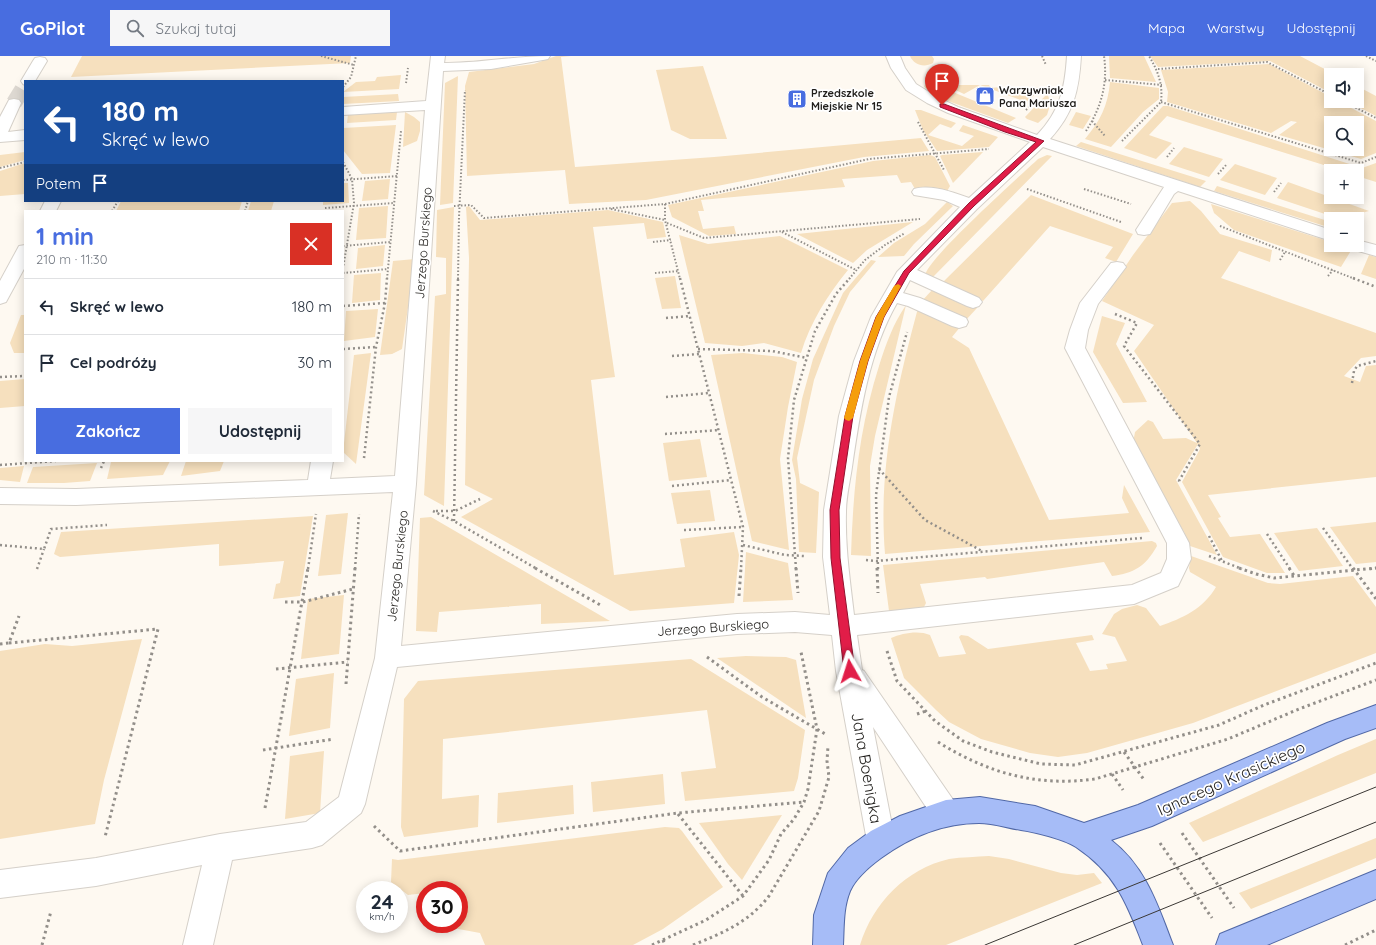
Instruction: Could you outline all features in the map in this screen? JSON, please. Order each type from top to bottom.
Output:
[{"type":"main road","name":"Ignacego Krasickiego","points":[[1084,836],[1142,817],[1329,734],[1376,716]]},
{"type":"main road","points":[[828,945],[829,915],[838,882],[858,858],[881,841],[910,825],[946,813],[980,810],[1035,819],[1084,836],[1115,861],[1134,885],[1158,945]]},
{"type":"main road","points":[[1223,934],[1376,884]]},
{"type":"street","points":[[438,61],[465,68],[508,63],[543,56]]},
{"type":"street","points":[[893,56],[898,68],[911,87],[932,100],[953,110],[1040,141],[1324,234]]},
{"type":"street","name":"Jana Boenigka","points":[[881,841],[850,671],[835,558],[835,510],[849,416],[864,361],[880,317],[906,272],[972,205],[1052,128],[1066,105],[1073,72],[1074,56]]},
{"type":"street","points":[[29,80],[40,61]]},
{"type":"street","name":"Jerzego Burskiego","points":[[438,61],[433,105],[405,484],[387,658],[737,624],[795,622],[845,626],[1134,594],[1170,579],[1179,560],[1178,543]]},
{"type":"street","points":[[0,132],[14,103]]},
{"type":"street","points":[[344,111],[433,105]]},
{"type":"street","points":[[0,137],[24,135]]},
{"type":"street","points":[[1144,230],[1168,191],[1176,186]]},
{"type":"street","points":[[920,192],[947,196],[972,205]]},
{"type":"street","points":[[1364,247],[1376,251]]},
{"type":"street","points":[[0,298],[24,252]]},
{"type":"street","points":[[1117,267],[1089,303],[1079,330],[1075,348],[1178,543]]},
{"type":"street","points":[[906,272],[973,302]]},
{"type":"street","points":[[892,296],[914,302],[959,322]]},
{"type":"street","points":[[318,488],[322,462]]},
{"type":"street","points":[[0,496],[76,497],[405,484]]},
{"type":"street","points":[[0,884],[96,872],[220,848],[312,836],[351,804],[387,658]]},
{"type":"street","name":"Jana Boenigka","points":[[850,671],[946,813]]},
{"type":"street","points":[[198,945],[220,848]]},
{"type":"path","points":[[321,56],[354,65]]},
{"type":"path","points":[[344,86],[348,84],[356,56]]},
{"type":"path","points":[[1022,194],[1087,130],[1103,100],[1105,80],[1104,56]]},
{"type":"path","points":[[1126,137],[1162,102],[1162,85],[1158,69],[1149,56]]},
{"type":"path","points":[[1366,56],[1376,61]]},
{"type":"path","points":[[1158,69],[1267,62],[1324,91]]},
{"type":"path","points":[[346,689],[361,486],[376,347],[385,303],[408,63]]},
{"type":"path","points":[[454,521],[459,205],[465,68]]},
{"type":"path","points":[[1105,80],[1162,85]]},
{"type":"path","points":[[1162,102],[1362,163],[1376,157]]},
{"type":"path","points":[[1357,108],[1376,118]]},
{"type":"path","points":[[425,208],[471,205],[484,218],[665,204],[869,159],[991,149]]},
{"type":"path","points":[[0,168],[24,162]]},
{"type":"path","points":[[344,164],[352,179],[353,206],[344,261]]},
{"type":"path","points":[[344,180],[396,176]]},
{"type":"path","points":[[1084,188],[1156,211]]},
{"type":"path","points":[[1027,189],[1144,230]]},
{"type":"path","points":[[325,208],[394,203]]},
{"type":"path","points":[[665,204],[665,220],[743,527],[737,624]]},
{"type":"path","points":[[607,208],[665,220]]},
{"type":"path","points":[[667,223],[704,238],[925,218]]},
{"type":"path","points":[[1218,223],[1222,228],[1376,287]]},
{"type":"path","points":[[781,232],[856,270]]},
{"type":"path","points":[[653,242],[671,240]]},
{"type":"path","points":[[346,246],[390,242]]},
{"type":"path","points":[[1280,260],[1285,252]]},
{"type":"path","points":[[344,273],[388,269]]},
{"type":"path","points":[[1328,276],[1333,270]]},
{"type":"path","points":[[654,273],[679,271]]},
{"type":"path","points":[[914,302],[889,397],[876,495],[876,561],[879,622],[883,640],[897,681],[935,721],[963,741],[978,748],[1029,762],[1059,766],[1075,765],[1219,725],[1270,703],[1376,663]]},
{"type":"path","points":[[344,306],[385,303]]},
{"type":"path","points":[[1089,303],[1137,323],[1124,346],[1200,444],[1179,481],[1182,488]]},
{"type":"path","points":[[666,318],[690,316]]},
{"type":"path","points":[[344,349],[376,347]]},
{"type":"path","points":[[698,349],[772,351],[807,358]]},
{"type":"path","points":[[672,356],[700,354]]},
{"type":"path","points":[[1352,383],[1354,371],[1357,366],[1376,361]]},
{"type":"path","points":[[0,376],[24,376]]},
{"type":"path","points":[[666,397],[710,393]]},
{"type":"path","points":[[665,434],[719,430]]},
{"type":"path","points":[[0,465],[42,462]]},
{"type":"path","points":[[879,469],[925,520],[983,551]]},
{"type":"path","points":[[672,486],[731,480]]},
{"type":"path","points":[[262,843],[266,803],[275,748],[289,668],[303,602],[317,508],[318,488]]},
{"type":"path","points":[[402,511],[455,511],[480,499]]},
{"type":"path","points":[[435,511],[648,632]]},
{"type":"path","points":[[36,569],[51,529],[112,525]]},
{"type":"path","points":[[684,530],[743,527]]},
{"type":"path","points":[[1323,528],[1376,599]]},
{"type":"path","points":[[1267,534],[1295,577]]},
{"type":"path","points":[[1208,535],[1223,562]]},
{"type":"path","points":[[743,545],[785,554],[876,561],[1159,536],[1223,562],[1265,576],[1281,578],[1295,577],[1376,568]]},
{"type":"path","points":[[0,545],[44,549]]},
{"type":"path","points":[[285,602],[303,602],[353,589]]},
{"type":"path","points":[[8,643],[19,616]]},
{"type":"path","points":[[0,644],[158,629],[96,872]]},
{"type":"path","points":[[701,652],[762,697],[817,729]]},
{"type":"path","points":[[276,669],[348,662]]},
{"type":"path","points":[[933,737],[948,748],[980,764],[1029,779],[1059,783],[1078,783],[1228,739],[1299,709],[1376,680]]},
{"type":"path","points":[[263,750],[340,738]]},
{"type":"path","points":[[1124,752],[1146,782]]},
{"type":"path","points":[[695,945],[729,930],[759,909],[770,896],[819,811],[829,778],[827,761]]},
{"type":"path","points":[[1112,774],[1128,796]]},
{"type":"path","points":[[351,804],[400,851],[678,813],[804,802]]},
{"type":"path","points":[[678,813],[743,896]]},
{"type":"path","points":[[1178,828],[1238,914]]},
{"type":"path","points":[[1156,837],[1223,934]]},
{"type":"path","points":[[1345,945],[1376,930]]},
{"type":"path","points":[[652,945],[663,940],[665,945]]},
{"type":"shaded area","points":[[82,56],[351,56],[350,63],[71,77]]},
{"type":"shaded area","points":[[556,56],[571,56],[561,57],[575,167],[714,157],[921,138],[929,151],[864,157],[646,200],[569,204],[565,170],[467,176],[465,86],[469,72],[534,64]]},
{"type":"shaded area","points":[[910,56],[932,56],[934,59],[933,63],[930,65],[920,65],[914,62]]},
{"type":"shaded area","points":[[1109,56],[1144,56],[1156,82],[1110,78]]},
{"type":"shaded area","points":[[1150,56],[1300,56],[1324,69],[1324,89],[1270,61],[1158,67]]},
{"type":"shaded area","points":[[1269,64],[1324,93],[1324,108],[1351,108],[1376,121],[1376,153],[1361,159],[1351,156],[1364,156],[1364,116],[1324,116],[1324,148],[1279,135],[1297,122],[1291,121],[1271,133],[1167,102],[1168,92],[1161,70]]},
{"type":"shaded area","points":[[703,66],[727,139],[690,139],[671,130],[656,70]]},
{"type":"shaded area","points":[[401,75],[399,89],[344,92],[356,82],[375,81],[377,77]]},
{"type":"shaded area","points":[[458,76],[453,203],[440,205],[445,83]]},
{"type":"shaded area","points":[[938,82],[949,82],[957,85],[980,85],[964,94]]},
{"type":"shaded area","points":[[1110,82],[1159,88],[1159,99],[1143,112],[1111,147],[1085,139],[1095,126],[1102,113],[1109,91]]},
{"type":"shaded area","points":[[928,83],[1016,118],[1008,123],[948,101],[925,88],[924,86]]},
{"type":"shaded area","points":[[980,85],[989,85],[991,88],[1000,87],[1003,90],[1041,87],[1042,89],[1026,102]]},
{"type":"shaded area","points":[[1364,90],[1376,96],[1376,116],[1361,108],[1364,108]]},
{"type":"shaded area","points":[[398,94],[399,101],[344,104],[344,97]]},
{"type":"shaded area","points":[[1047,94],[1051,102],[1047,115],[1038,123],[1027,119],[1025,117]]},
{"type":"shaded area","points":[[1163,106],[1168,106],[1349,164],[1324,165],[1167,116],[1149,135],[1172,143],[1156,159],[1124,148]]},
{"type":"shaded area","points":[[915,110],[921,110],[956,123],[951,128],[940,124],[928,135],[962,146],[974,136],[959,131],[963,125],[998,137],[989,147],[937,151],[923,130]]},
{"type":"shaded area","points":[[397,112],[396,120],[347,123],[348,114]]},
{"type":"shaded area","points":[[405,112],[420,122],[420,131],[417,141],[403,147]]},
{"type":"shaded area","points":[[1076,112],[1091,116],[1083,129],[1069,125]]},
{"type":"shaded area","points":[[396,125],[390,173],[362,174],[344,151],[344,128]]},
{"type":"shaded area","points":[[1081,142],[1206,181],[1200,187],[1076,146]]},
{"type":"shaded area","points":[[1184,147],[1223,159],[1209,177],[1169,164]]},
{"type":"shaded area","points":[[24,152],[24,160],[0,167],[0,155]]},
{"type":"shaded area","points":[[983,152],[953,183],[940,156],[942,155]]},
{"type":"shaded area","points":[[930,155],[935,157],[950,186],[946,193],[915,189],[911,182],[901,183],[897,175],[842,179],[845,187],[701,200],[704,211],[698,211],[703,229],[734,226],[736,234],[709,236],[672,217],[668,205],[873,161]]},
{"type":"shaded area","points":[[1047,155],[1052,156],[932,278],[925,275],[942,251],[976,217],[1038,159]]},
{"type":"shaded area","points":[[24,163],[24,194],[0,196],[0,171]]},
{"type":"shaded area","points":[[1376,163],[1376,182],[1364,178],[1364,167]]},
{"type":"shaded area","points":[[1235,164],[1277,178],[1265,195],[1220,180]]},
{"type":"shaded area","points":[[390,179],[388,199],[362,201],[365,181]]},
{"type":"shaded area","points":[[1288,182],[1324,195],[1324,204],[1349,204],[1369,211],[1364,212],[1324,212],[1324,214],[1277,198]]},
{"type":"shaded area","points":[[344,183],[348,183],[349,203],[323,205],[323,202],[344,202]]},
{"type":"shaded area","points":[[1217,186],[1324,220],[1324,226],[1214,191]]},
{"type":"shaded area","points":[[1031,195],[1133,234],[1116,262],[1105,258],[1113,247],[1050,226],[983,301],[943,282]]},
{"type":"shaded area","points":[[1190,201],[1201,211],[1220,234],[1272,250],[1270,262],[1239,251],[1221,278],[1376,333],[1376,356],[1361,358],[1344,376],[1360,382],[1366,366],[1376,365],[1376,477],[1208,495],[1221,517],[1218,518],[1230,537],[1260,534],[1285,573],[1267,573],[1223,557],[1182,482],[1200,449],[1198,444],[1176,480],[1217,555],[1190,546],[1184,532],[1133,443],[1135,432],[1148,420],[1153,422],[1163,439],[1186,438],[1197,443],[1134,351],[1154,325],[1102,301],[1133,255],[1172,203]]},
{"type":"shaded area","points":[[120,202],[242,202],[239,210],[116,210]]},
{"type":"shaded area","points":[[251,202],[274,202],[271,210],[248,210]]},
{"type":"shaded area","points":[[947,202],[953,206],[914,244],[904,256],[878,257],[894,243],[925,224]]},
{"type":"shaded area","points":[[1211,204],[1324,240],[1324,252],[1350,252],[1341,267],[1234,230],[1214,213]]},
{"type":"shaded area","points":[[388,206],[386,238],[356,240],[359,208]]},
{"type":"shaded area","points":[[469,206],[480,220],[608,210],[663,222],[666,237],[647,239],[644,223],[593,227],[615,377],[591,380],[614,575],[685,567],[680,539],[734,532],[739,555],[734,603],[630,611],[461,517],[493,499],[465,485],[469,258],[466,207]]},
{"type":"shaded area","points":[[454,207],[444,506],[424,495],[435,296],[446,294],[446,258],[436,257],[437,210]]},
{"type":"shaded area","points":[[913,222],[867,250],[853,263],[797,234]]},
{"type":"shaded area","points":[[679,235],[708,244],[780,236],[848,270],[820,309],[809,331],[801,353],[764,343],[742,346],[705,343]]},
{"type":"shaded area","points":[[385,245],[383,266],[356,269],[358,248]]},
{"type":"shaded area","points":[[1369,255],[1376,257],[1376,279],[1361,274]]},
{"type":"shaded area","points":[[415,259],[402,349],[392,354],[380,355],[393,261]]},
{"type":"shaded area","points":[[871,260],[876,261],[850,292],[834,326],[814,380],[797,458],[800,483],[819,492],[816,553],[799,552],[796,479],[792,460],[802,399],[813,359],[843,293]]},
{"type":"shaded area","points":[[381,273],[380,300],[352,303],[354,275]]},
{"type":"shaded area","points":[[675,276],[681,308],[662,309],[655,278]]},
{"type":"shaded area","points":[[933,289],[977,308],[965,321],[921,302]]},
{"type":"shaded area","points":[[906,305],[875,436],[870,466],[871,556],[851,555],[855,483],[866,413],[887,342],[897,319]]},
{"type":"shaded area","points":[[918,308],[961,326],[952,337],[969,348],[1049,520],[1129,513],[1122,498],[1124,485],[1150,532],[885,554],[884,491],[891,430],[896,399]]},
{"type":"shaded area","points":[[378,309],[375,337],[344,341],[346,311]]},
{"type":"shaded area","points":[[21,315],[24,315],[24,353],[14,353],[10,343]]},
{"type":"shaded area","points":[[1102,316],[1125,323],[1116,344],[1147,402],[1123,403],[1093,352]]},
{"type":"shaded area","points":[[371,353],[356,464],[344,453],[354,355]]},
{"type":"shaded area","points":[[743,353],[782,357],[797,362],[780,459],[789,550],[752,541],[711,355]]},
{"type":"shaded area","points":[[24,379],[24,406],[0,408],[0,381]]},
{"type":"shaded area","points":[[700,439],[707,477],[669,481],[663,443]]},
{"type":"shaded area","points":[[111,462],[170,462],[163,475],[107,479]]},
{"type":"shaded area","points":[[186,462],[224,462],[220,471],[181,476]]},
{"type":"shaded area","points":[[97,463],[90,481],[27,483],[33,467]]},
{"type":"shaded area","points":[[24,466],[20,482],[0,480],[0,468]]},
{"type":"shaded area","points":[[710,490],[715,521],[677,524],[671,493]]},
{"type":"shaded area","points":[[348,513],[341,574],[318,576],[326,515]]},
{"type":"shaded area","points":[[313,516],[300,596],[273,599],[276,584],[280,583],[284,561],[219,566],[219,544],[60,557],[54,554],[61,532]]},
{"type":"shaded area","points":[[431,517],[610,621],[541,624],[541,604],[439,612],[437,632],[416,631],[420,518]]},
{"type":"shaded area","points":[[1376,522],[1376,562],[1356,564],[1330,527]]},
{"type":"shaded area","points":[[1317,528],[1343,566],[1299,571],[1274,533]]},
{"type":"shaded area","points":[[1152,541],[1156,543],[1157,546],[1153,553],[1138,568],[1127,573],[1112,576],[1104,562],[987,579],[985,577],[920,584],[926,603],[924,607],[889,611],[883,565]]},
{"type":"shaded area","points":[[746,552],[788,563],[793,600],[743,602]]},
{"type":"shaded area","points":[[1191,556],[1268,583],[1280,584],[1353,576],[1376,607],[1376,653],[1193,723],[1087,753],[1058,757],[1030,753],[981,739],[949,722],[904,678],[891,638],[910,633],[926,633],[930,635],[939,657],[966,654],[959,637],[961,635],[968,636],[988,649],[1092,635],[1094,640],[1076,643],[1090,671],[1108,669],[1106,664],[1127,661],[1115,637],[1102,634],[1114,614],[1122,609],[1137,605],[1146,608],[1160,626],[1177,620],[1192,612],[1211,595],[1216,587],[1190,572],[1189,568]]},
{"type":"shaded area","points":[[344,595],[339,654],[301,659],[308,599]]},
{"type":"shaded area","points":[[142,639],[104,780],[95,824],[0,839],[0,651],[45,644],[72,646]]},
{"type":"shaded area","points":[[746,656],[786,657],[796,660],[806,718],[717,658]]},
{"type":"shaded area","points":[[691,659],[805,730],[798,778],[794,791],[685,801],[681,772],[716,768],[707,710],[443,739],[442,799],[479,795],[478,827],[404,837],[401,827],[404,699],[418,681]]},
{"type":"shaded area","points":[[334,673],[330,728],[289,736],[296,679]]},
{"type":"shaded area","points":[[1376,739],[1376,773],[1203,842],[1189,823],[1338,755]]},
{"type":"shaded area","points":[[324,751],[320,813],[285,819],[290,756]]},
{"type":"shaded area","points":[[663,774],[665,804],[593,812],[591,782]]},
{"type":"shaded area","points":[[573,785],[574,814],[497,823],[498,793]]},
{"type":"shaded area","points":[[782,815],[742,880],[728,864],[699,823]]},
{"type":"shaded area","points":[[665,827],[679,828],[723,887],[663,929],[633,945],[485,945],[480,933],[468,931],[468,881],[416,881],[416,894],[408,895],[408,881],[391,881],[392,859],[398,860]]},
{"type":"shaded area","points":[[1376,838],[1376,858],[1251,909],[1239,893]]},
{"type":"shaded area","points":[[989,856],[1009,859],[1061,873],[1077,875],[1094,873],[1102,883],[946,945],[860,945],[873,915],[893,890],[905,880],[933,864],[949,859]]},
{"type":"tunnel","points":[[14,103],[24,87]]},
{"type":"tram line","points":[[985,945],[1376,787]]},
{"type":"tram line","points":[[1074,945],[1376,822]]},
{"type":"slow traffic","points":[[849,418],[864,361],[880,317],[898,286]]},
{"type":"place","name":"Warzywniak Pana Mariusza","points":[[985,96]]},
{"type":"place","name":"Przedszkole Miejskie Nr 15","points":[[797,99]]},
{"type":"route","points":[[850,671],[835,558],[835,510],[849,416],[864,361],[880,317],[906,272],[972,205],[1040,141],[942,105]]}]
